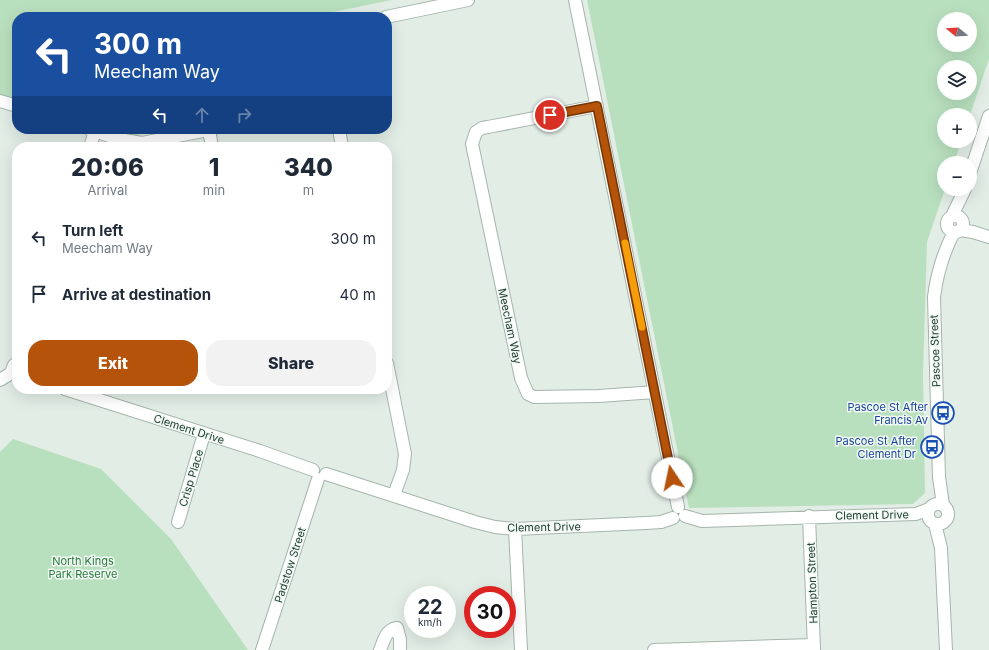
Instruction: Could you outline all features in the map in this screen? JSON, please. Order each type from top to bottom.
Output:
[{"type":"street","points":[[392,16],[468,0]]},
{"type":"street","points":[[575,0],[679,514]]},
{"type":"street","points":[[0,101],[12,105]]},
{"type":"street","name":"Meecham Way","points":[[597,106],[472,129],[472,144],[480,187],[521,378],[528,394],[534,397],[599,396],[655,392]]},
{"type":"street","points":[[976,156],[989,116]]},
{"type":"street","points":[[104,134],[118,139],[136,142]]},
{"type":"street","points":[[147,142],[190,134]]},
{"type":"street","name":"Pascoe Street","points":[[946,650],[941,548],[936,514],[939,477],[934,297],[938,270],[944,251],[956,224],[963,196]]},
{"type":"street","points":[[956,224],[989,228]]},
{"type":"street","points":[[956,224],[989,237]]},
{"type":"street","points":[[0,380],[12,372]]},
{"type":"street","points":[[392,388],[405,454],[403,470],[394,495]]},
{"type":"street","name":"Clement Drive","points":[[80,394],[260,451],[319,474],[394,495],[475,522],[495,527],[516,528],[646,524],[661,522],[679,514],[702,521],[809,516],[936,514]]},
{"type":"street","name":"Crisp Place","points":[[178,522],[204,434]]},
{"type":"street","name":"Padstow Street","points":[[262,650],[319,474]]},
{"type":"street","name":"Hampton Street","points":[[809,516],[814,647]]},
{"type":"street","points":[[516,528],[521,650]]},
{"type":"street","points":[[380,650],[387,633],[396,628],[400,639],[400,650]]},
{"type":"street","points":[[654,650],[814,647]]},
{"type":"green space","points":[[0,0],[392,0],[333,12],[12,12],[12,100],[0,96]]},
{"type":"green space","points":[[587,0],[989,0],[989,59],[977,94],[977,60],[937,60],[937,100],[975,100],[972,108],[937,108],[937,148],[959,148],[956,156],[937,156],[937,196],[943,196],[927,242],[923,375],[925,493],[913,504],[689,508]]},
{"type":"green space","points":[[125,134],[142,134],[132,136]]},
{"type":"green space","name":"North Kings Park Reserve","points":[[13,439],[101,469],[171,539],[248,650],[0,650],[0,452]]},
{"type":"slow traffic","points":[[625,243],[642,327]]},
{"type":"place","name":"Pascoe St After Francis Av","points":[[943,413]]},
{"type":"place","name":"Pascoe St After Clement Dr","points":[[932,447]]},
{"type":"route","points":[[550,115],[597,106],[672,478]]}]
